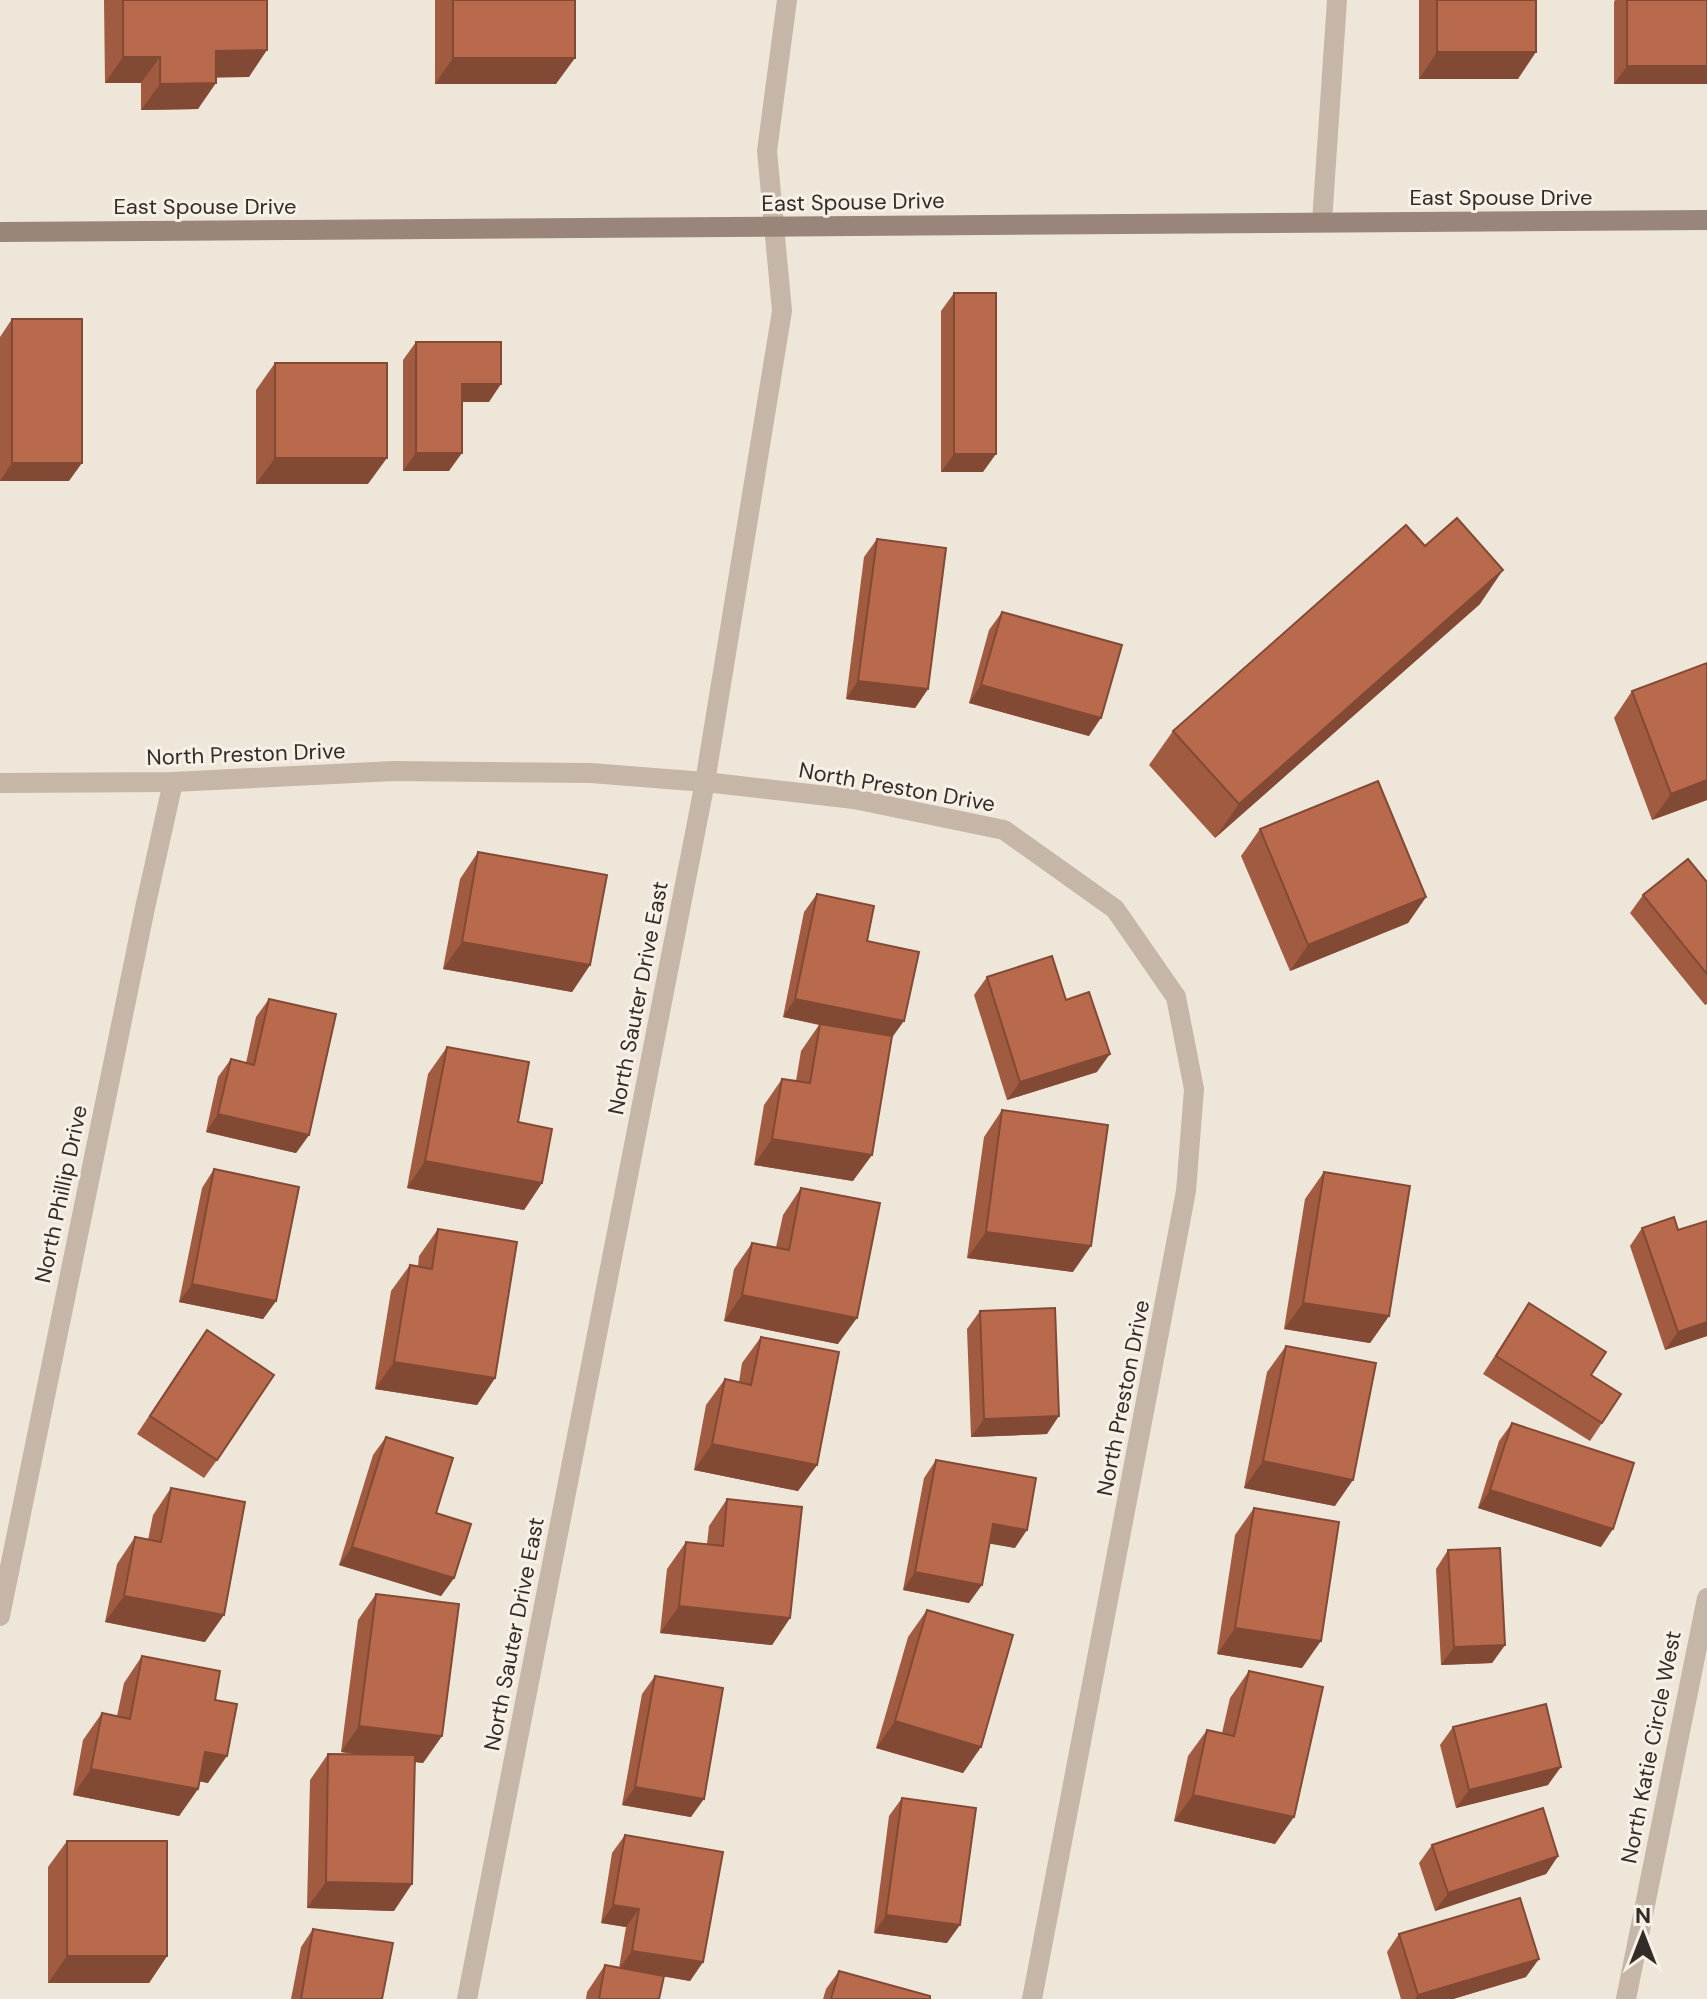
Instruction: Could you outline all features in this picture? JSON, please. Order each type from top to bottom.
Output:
[{"type":"street","name":"North Sauter Drive East","points":[[467,1999],[705,782],[782,311],[767,151],[787,0]]},
{"type":"street","points":[[1322,222],[1337,0]]},
{"type":"street","name":"East Spouse Drive","points":[[0,232],[1707,220]]},
{"type":"street","name":"North Preston Drive","points":[[0,783],[173,782],[409,771],[591,773],[705,782],[854,799],[1004,830],[1115,909],[1176,997],[1194,1089],[1186,1191],[1032,1999]]},
{"type":"street","name":"North Phillip Drive","points":[[0,1616],[173,782]]},
{"type":"street","name":"North Katie Circle West","points":[[1626,1999],[1707,1598]]},
{"type":"building","points":[[123,0],[267,0],[267,50],[216,51],[216,83],[160,84],[160,57],[123,57]]},
{"type":"building","points":[[453,0],[575,0],[575,58],[453,58]]},
{"type":"building","points":[[1437,0],[1536,0],[1536,52],[1437,52]]},
{"type":"building","points":[[1627,0],[1707,0],[1707,66],[1627,66]]},
{"type":"building","points":[[954,293],[996,293],[996,454],[954,454]]},
{"type":"building","points":[[12,319],[82,319],[82,463],[12,463]]},
{"type":"building","points":[[416,342],[501,342],[501,384],[462,384],[462,453],[416,453]]},
{"type":"building","points":[[275,363],[387,363],[387,458],[275,458]]},
{"type":"building","points":[[1457,518],[1503,570],[1239,804],[1173,731],[1406,525],[1425,546]]},
{"type":"building","points":[[877,539],[946,548],[928,689],[858,681]]},
{"type":"building","points":[[1002,612],[1122,645],[1101,718],[981,685]]},
{"type":"building","points":[[1707,663],[1707,780],[1671,794],[1632,691]]},
{"type":"building","points":[[1378,781],[1426,897],[1308,945],[1260,829]]},
{"type":"building","points":[[478,852],[607,875],[590,965],[462,942]]},
{"type":"building","points":[[1688,859],[1707,882],[1707,974],[1643,895]]},
{"type":"building","points":[[817,894],[874,906],[867,941],[919,952],[904,1021],[795,999]]},
{"type":"building","points":[[1052,956],[1066,1000],[1089,992],[1110,1054],[1020,1082],[987,977]]},
{"type":"building","points":[[269,999],[336,1014],[309,1135],[218,1114],[231,1059],[254,1065]]},
{"type":"building","points":[[820,1024],[892,1036],[872,1155],[772,1139],[782,1079],[810,1083]]},
{"type":"building","points":[[447,1047],[529,1062],[518,1122],[552,1129],[542,1183],[425,1161]]},
{"type":"building","points":[[1002,1110],[1108,1125],[1091,1246],[986,1232]]},
{"type":"building","points":[[214,1169],[299,1187],[276,1301],[192,1284]]},
{"type":"building","points":[[1324,1172],[1410,1186],[1389,1316],[1303,1303]]},
{"type":"building","points":[[801,1188],[880,1203],[857,1318],[742,1295],[752,1243],[789,1250]]},
{"type":"building","points":[[1674,1217],[1678,1230],[1707,1221],[1707,1322],[1678,1332],[1642,1228]]},
{"type":"building","points":[[438,1229],[517,1242],[495,1378],[394,1362],[410,1265],[432,1269]]},
{"type":"building","points":[[1529,1303],[1606,1352],[1591,1375],[1621,1394],[1602,1423],[1496,1356]]},
{"type":"building","points":[[1055,1308],[1059,1416],[984,1419],[980,1311]]},
{"type":"building","points":[[207,1330],[274,1375],[217,1460],[150,1416]]},
{"type":"building","points":[[761,1337],[839,1352],[817,1465],[712,1444],[725,1379],[751,1385]]},
{"type":"building","points":[[1286,1346],[1376,1363],[1353,1480],[1263,1461]]},
{"type":"building","points":[[1512,1423],[1634,1463],[1613,1529],[1490,1490]]},
{"type":"building","points":[[386,1437],[453,1458],[436,1513],[471,1524],[454,1578],[352,1547]]},
{"type":"building","points":[[936,1460],[1036,1478],[1027,1530],[993,1524],[982,1585],[915,1572]]},
{"type":"building","points":[[171,1488],[245,1502],[224,1615],[124,1596],[135,1537],[161,1542]]},
{"type":"building","points":[[727,1499],[802,1507],[790,1618],[679,1606],[686,1542],[723,1546]]},
{"type":"building","points":[[1254,1508],[1339,1522],[1321,1641],[1235,1628]]},
{"type":"building","points":[[1500,1548],[1505,1645],[1454,1647],[1448,1550]]},
{"type":"building","points":[[376,1594],[459,1604],[442,1736],[359,1726]]},
{"type":"building","points":[[927,1610],[1013,1635],[981,1747],[895,1721]]},
{"type":"building","points":[[142,1656],[220,1671],[215,1700],[237,1704],[227,1756],[205,1752],[198,1789],[91,1769],[102,1713],[130,1719]]},
{"type":"building","points":[[1249,1671],[1323,1687],[1294,1817],[1193,1795],[1207,1730],[1234,1736]]},
{"type":"building","points":[[655,1676],[723,1688],[704,1799],[635,1787]]},
{"type":"building","points":[[1546,1704],[1561,1767],[1469,1790],[1453,1727]]},
{"type":"building","points":[[328,1754],[415,1755],[412,1884],[326,1882]]},
{"type":"building","points":[[902,1798],[976,1808],[960,1925],[886,1915]]},
{"type":"building","points":[[1543,1808],[1558,1856],[1448,1893],[1432,1845]]},
{"type":"building","points":[[625,1835],[723,1852],[703,1962],[632,1951],[639,1909],[613,1905]]},
{"type":"building","points":[[67,1841],[167,1841],[167,1956],[67,1956]]},
{"type":"building","points":[[1520,1898],[1539,1959],[1418,1995],[1399,1934]]},
{"type":"building","points":[[313,1929],[393,1943],[382,1999],[301,1999]]},
{"type":"building","points":[[605,1965],[664,1976],[659,1999],[599,1999]]},
{"type":"building","points":[[839,1971],[930,1996],[930,1999],[831,1999]]}]
